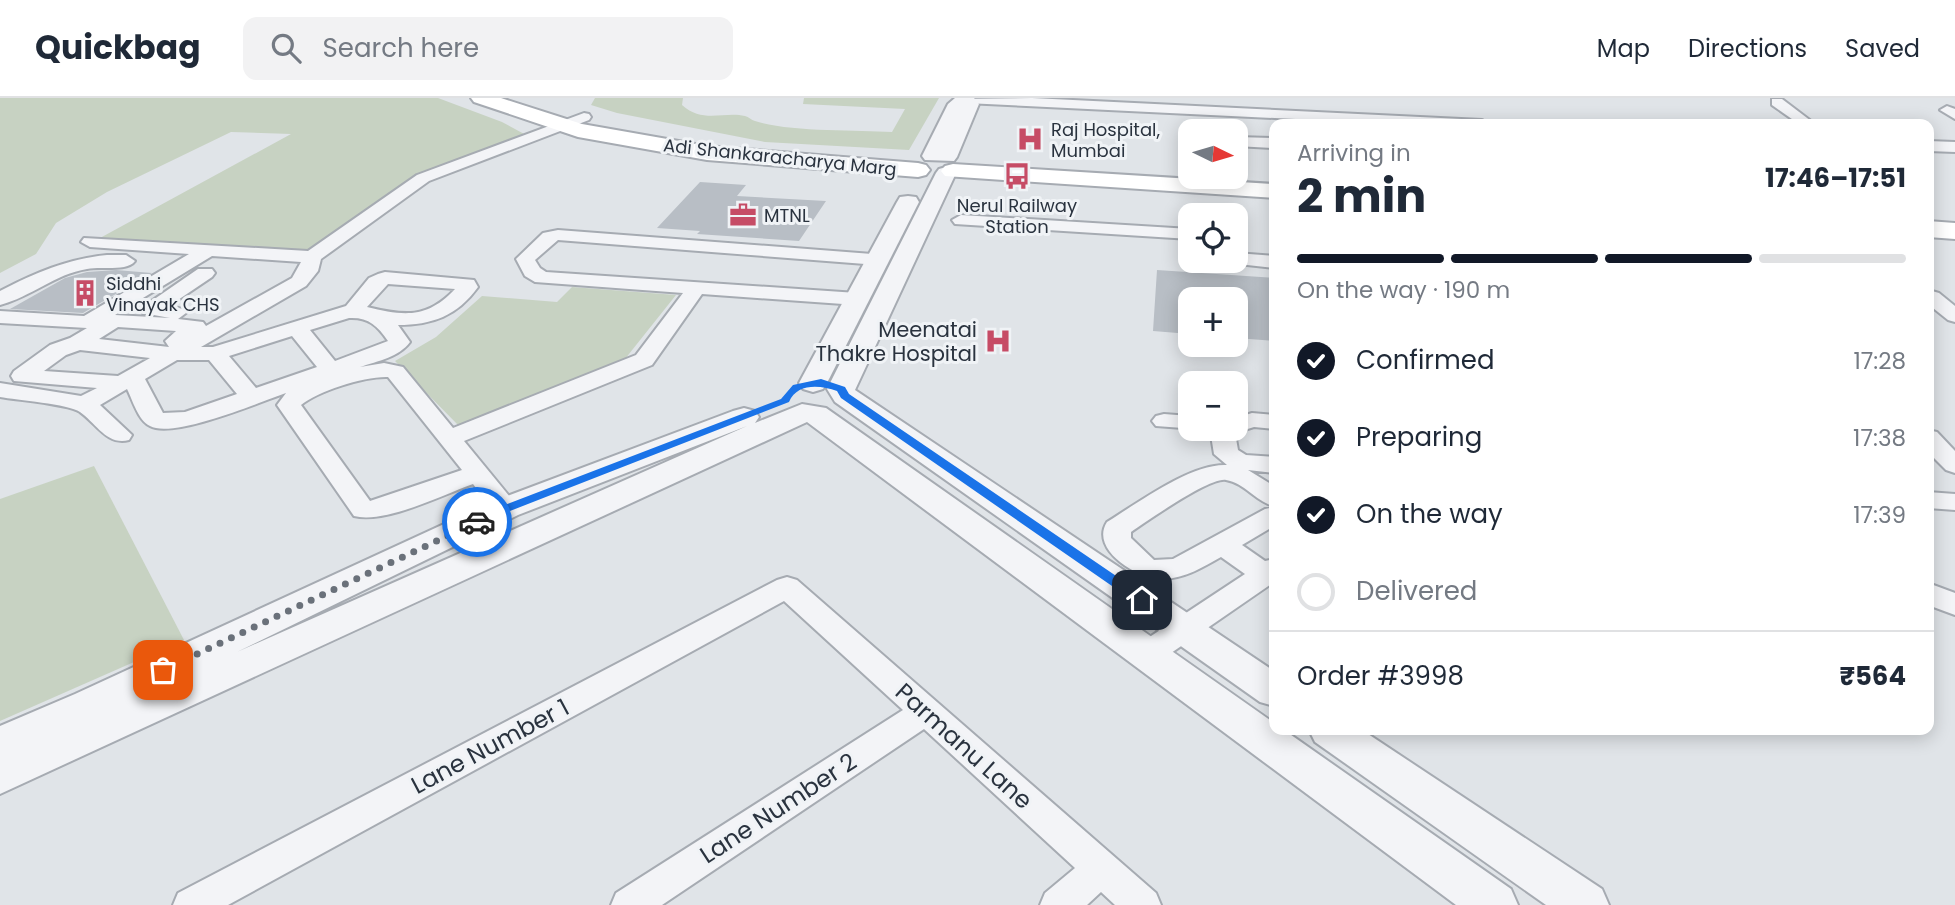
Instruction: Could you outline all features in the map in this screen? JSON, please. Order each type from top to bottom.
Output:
[{"type":"main road","name":"Adi Shankaracharya Marg","points":[[481,98],[561,126],[706,153],[1178,174]]},
{"type":"main road","name":"Adi Shankaracharya Marg","points":[[524,98],[584,117],[719,142],[938,165],[1269,191]]},
{"type":"main road","points":[[1248,177],[1269,178]]},
{"type":"main road","points":[[1934,216],[1955,217]]},
{"type":"main road","points":[[1934,229],[1955,231]]},
{"type":"street","points":[[966,99],[1379,119]]},
{"type":"street","points":[[0,776],[817,399],[970,104],[966,99]]},
{"type":"street","points":[[1777,102],[1801,119]]},
{"type":"street","points":[[166,353],[299,282],[308,271],[312,257],[423,178],[584,117]]},
{"type":"street","points":[[1248,142],[1269,143]]},
{"type":"street","points":[[1934,146],[1955,147]]},
{"type":"street","points":[[0,744],[90,705],[506,508],[817,399],[857,299],[878,259],[938,165]]},
{"type":"street","points":[[961,220],[1178,233]]},
{"type":"street","points":[[857,299],[542,278],[532,272],[525,259],[549,237],[558,235],[878,259]]},
{"type":"street","points":[[90,242],[214,257],[284,272],[220,315],[150,309],[214,257]]},
{"type":"street","points":[[0,317],[88,322],[184,266],[214,257],[239,252],[312,257]]},
{"type":"street","points":[[1248,260],[1269,262]]},
{"type":"street","points":[[0,299],[60,268],[81,263],[124,261],[184,266]]},
{"type":"street","points":[[54,278],[81,263]]},
{"type":"street","points":[[78,343],[166,353],[215,353],[353,311],[384,319],[428,318],[453,304],[468,287],[467,284],[385,278],[376,282],[353,311]]},
{"type":"street","points":[[449,438],[644,360],[697,288]]},
{"type":"street","points":[[1934,297],[1955,299]]},
{"type":"street","points":[[1934,300],[1955,316]]},
{"type":"street","points":[[85,404],[129,381],[196,326],[121,319],[102,326],[78,343],[58,350],[22,376],[129,381]]},
{"type":"street","points":[[129,381],[157,421],[188,419],[398,345],[400,342],[384,319]]},
{"type":"street","points":[[296,327],[331,370]]},
{"type":"street","points":[[215,353],[252,397]]},
{"type":"street","points":[[479,473],[376,509],[363,510],[289,405],[293,398],[371,370],[386,369],[395,372],[479,473],[506,508]]},
{"type":"street","points":[[0,390],[85,404],[120,435]]},
{"type":"street","points":[[817,399],[1184,629],[1269,688]]},
{"type":"street","points":[[817,399],[1147,654],[1494,905]]},
{"type":"street","points":[[1164,421],[1178,422]]},
{"type":"street","points":[[1248,422],[1269,422]]},
{"type":"street","points":[[1224,441],[1226,454],[1240,462],[1269,465]]},
{"type":"street","points":[[1934,443],[1955,465]]},
{"type":"street","points":[[1269,494],[1251,481],[1232,474],[1213,473],[1117,528],[1118,540],[1149,570],[1164,572],[1181,567],[1269,518]]},
{"type":"street","points":[[1934,500],[1955,502]]},
{"type":"street","points":[[1147,654],[1269,572],[1223,545]]},
{"type":"street","name":"Parmanu Lane","points":[[787,587],[1142,905]]},
{"type":"street","name":"Lane Number 1","points":[[192,905],[787,587]]},
{"type":"street","points":[[1934,596],[1955,605]]},
{"type":"street","name":"Lane Number 2","points":[[630,905],[926,711]]},
{"type":"street","points":[[1337,735],[1585,905]]},
{"type":"street","points":[[1059,905],[1101,869]]},
{"type":"green space","points":[[0,98],[438,98],[502,122],[526,135],[419,174],[310,252],[100,238],[291,134],[231,132],[107,192],[56,223],[36,254],[0,273]]},
{"type":"green space","points":[[595,98],[683,98],[682,105],[690,111],[706,116],[745,116],[769,125],[803,129],[892,132],[905,109],[803,104],[804,98],[939,98],[909,150],[765,142],[617,113],[591,105]]},
{"type":"green space","points":[[572,287],[676,295],[621,364],[459,426],[395,361],[436,337],[482,296],[557,302]]},
{"type":"green space","points":[[94,466],[184,640],[0,721],[0,499]]},
{"type":"building","name":"MTNL","points":[[700,182],[746,185],[737,196],[826,201],[799,241],[697,234],[700,231],[657,228]]},
{"type":"building","name":"Siddhi Vinayak CHS","points":[[116,270],[152,273],[83,313],[10,309],[65,278],[87,272]]},
{"type":"building","points":[[1157,270],[1269,278],[1269,341],[1248,339],[1248,287],[1178,287],[1178,333],[1153,331]]},
{"type":"way so far","points":[[163,670],[477,522]]},
{"type":"place","name":"Raj Hospital, Mumbai","points":[[1030,139]]},
{"type":"place","name":"Nerul Railway Station","points":[[1017,176]]},
{"type":"place","name":"MTNL","points":[[743,215]]},
{"type":"place","name":"Siddhi Vinayak CHS","points":[[85,293]]},
{"type":"place","name":"Meenatai Thakre Hospital","points":[[998,341]]},
{"type":"route","points":[[477,522],[506,508],[786,400],[787,395],[797,387],[821,382],[836,385],[845,396],[1142,600]]}]
